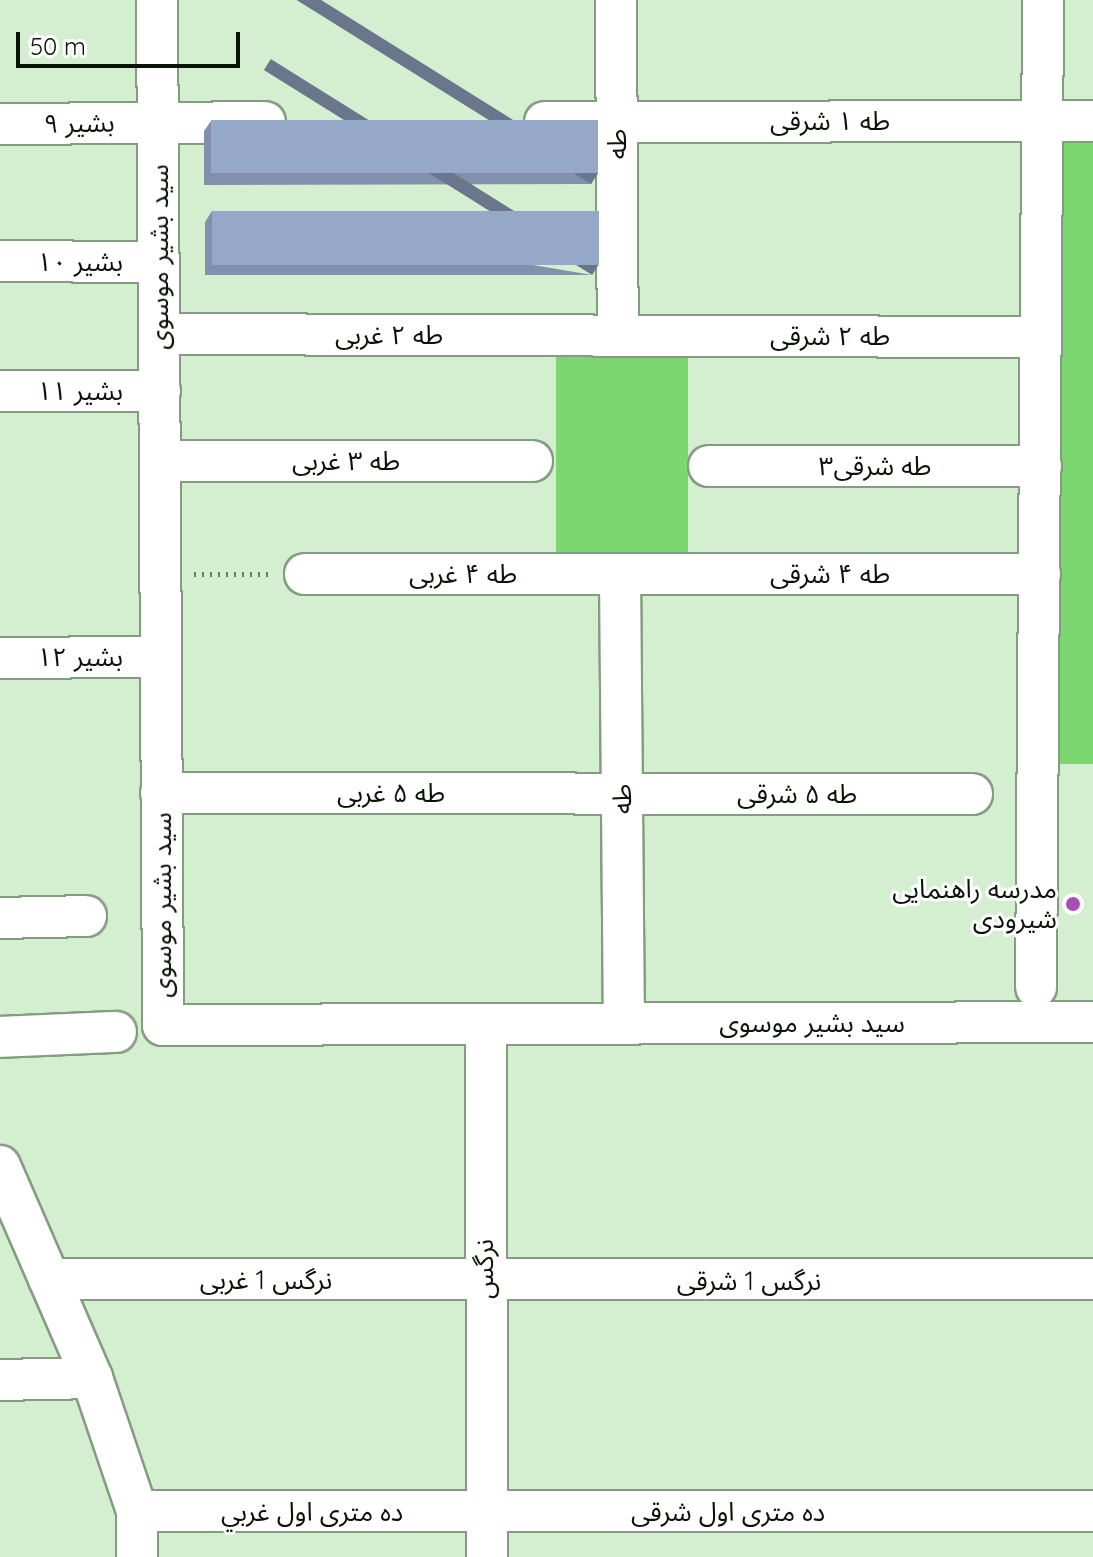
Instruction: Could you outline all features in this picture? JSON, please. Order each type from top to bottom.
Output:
[{"type":"street","name":"سید بشیر موسوی","points":[[157,0],[163,1025],[1093,1022]]},
{"type":"street","name":"طه","points":[[616,0],[618,336]]},
{"type":"street","points":[[1036,987],[1043,0]]},
{"type":"street","name":"طه ۱ شرقی","points":[[509,122],[1093,121]]},
{"type":"street","name":"بشیر ۹","points":[[0,124],[308,122]]},
{"type":"street","name":"بشیر ۱۰","points":[[0,261],[159,262]]},
{"type":"street","name":"طه ۲ غربی","points":[[160,334],[618,336]]},
{"type":"street","name":"طه ۲ شرقی","points":[[618,336],[1041,337]]},
{"type":"street","name":"بشیر ۱۱","points":[[0,391],[160,391]]},
{"type":"street","name":"طه ۳ غربی","points":[[160,461],[532,461]]},
{"type":"street","name":"طه شرقی۳","points":[[709,466],[1041,466]]},
{"type":"street","name":"طه ۴ غربی","points":[[305,574],[620,574]]},
{"type":"street","name":"طه","points":[[620,574],[624,1023]]},
{"type":"street","name":"طه ۴ شرقی","points":[[620,574],[1040,574]]},
{"type":"street","name":"بشیر ۱۲","points":[[0,658],[161,657]]},
{"type":"street","name":"طه ۵ غربی","points":[[161,793],[621,794]]},
{"type":"street","name":"طه ۵ شرقی","points":[[621,794],[972,794]]},
{"type":"street","points":[[0,918],[86,916]]},
{"type":"street","name":"نرگس","points":[[486,1024],[483,1282],[487,1557]]},
{"type":"street","points":[[0,1037],[116,1032]]},
{"type":"street","points":[[0,1166],[92,1378],[137,1511],[137,1557]]},
{"type":"street","name":"نرگس 1 غربی","points":[[49,1279],[483,1282]]},
{"type":"street","name":"نرگس 1 شرقی","points":[[483,1282],[1093,1279]]},
{"type":"street","points":[[0,1380],[92,1378]]},
{"type":"street","name":"ده متری اول غربي","points":[[137,1511],[487,1514]]},
{"type":"street","name":"ده متری اول شرقی","points":[[487,1514],[1093,1511]]},
{"type":"path","points":[[160,574],[305,574]]},
{"type":"green space","points":[[1060,142],[1093,142],[1093,764],[1060,764]]},
{"type":"green space","points":[[556,354],[688,354],[688,554],[556,554]]},
{"type":"building","points":[[211,120],[598,120],[598,173],[211,173]]},
{"type":"building","points":[[212,211],[599,211],[599,265],[212,265]]},
{"type":"place","name":"مدرسه راهنمایی شیرودی","points":[[1073,904]]}]
